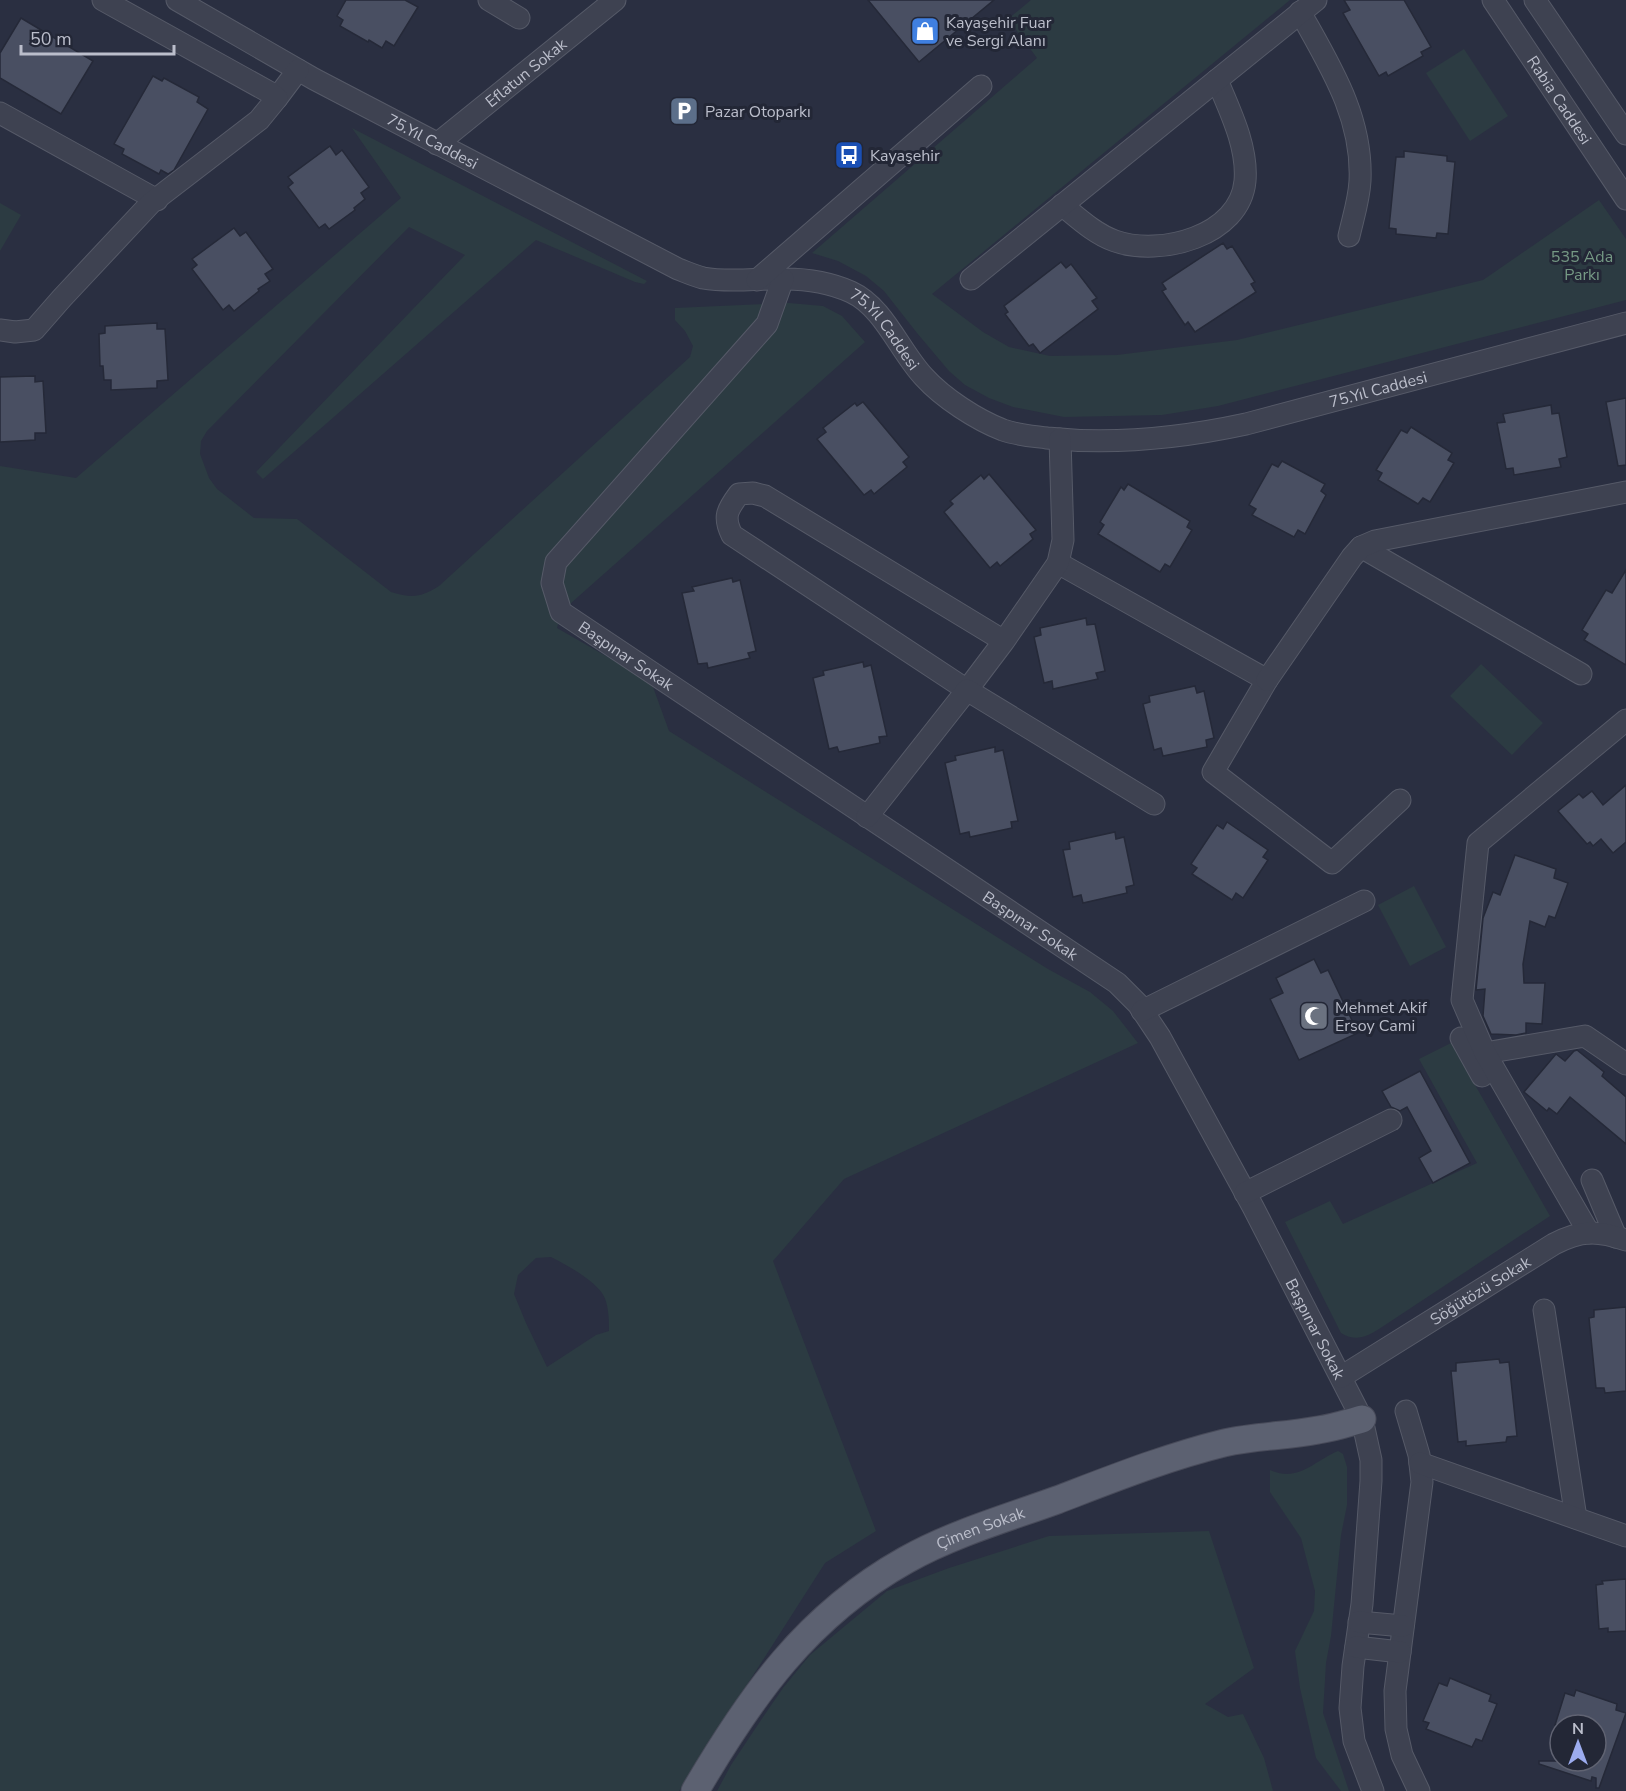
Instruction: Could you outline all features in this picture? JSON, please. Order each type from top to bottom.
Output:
[{"type":"main road","name":"Çimen Sokak","points":[[694,1791],[749,1704],[800,1642],[834,1610],[875,1579],[907,1560],[964,1533],[1183,1454],[1227,1442],[1318,1430],[1362,1419]]},
{"type":"street","points":[[103,0],[277,98]]},
{"type":"street","name":"75.Yıl Caddesi","points":[[177,0],[298,70],[678,269],[703,278],[733,281],[783,279],[812,281],[852,292],[871,306],[924,377],[947,397],[986,422],[1023,435],[1060,439],[1122,440],[1203,433],[1246,424],[1626,323]]},
{"type":"street","points":[[489,0],[519,18]]},
{"type":"street","name":"Eflatun Sokak","points":[[437,144],[615,0]]},
{"type":"street","name":"Rabia Caddesi","points":[[1492,0],[1626,199]]},
{"type":"street","points":[[1534,0],[1626,134]]},
{"type":"street","points":[[970,279],[1308,6],[1346,99],[1358,139],[1360,182],[1349,236]]},
{"type":"street","points":[[0,330],[15,332],[34,330],[150,203],[158,200],[259,120],[298,70]]},
{"type":"street","points":[[1062,205],[1092,228],[1115,241],[1144,247],[1171,245],[1199,236],[1225,221],[1240,203],[1245,172],[1240,139],[1217,80]]},
{"type":"street","points":[[757,280],[981,86]]},
{"type":"street","points":[[0,113],[158,200]]},
{"type":"street","name":"Başpınar Sokak","points":[[783,279],[768,324],[556,562],[552,583],[561,612],[1117,983],[1138,1004],[1160,1037],[1245,1193],[1362,1419],[1371,1460],[1371,1481],[1350,1708],[1354,1741],[1373,1791]]},
{"type":"street","points":[[867,817],[1004,641],[1058,563],[1063,540],[1060,439]]},
{"type":"street","points":[[1400,800],[1332,863],[1213,772],[1267,680],[1361,547],[1375,541],[1626,492]]},
{"type":"street","points":[[1004,641],[765,496],[753,493],[739,494],[729,507],[726,523],[732,535],[967,690],[1154,804]]},
{"type":"street","points":[[1361,547],[1581,674]]},
{"type":"street","points":[[1058,563],[1267,680]]},
{"type":"street","points":[[1581,1234],[1485,1053],[1462,1000],[1478,843],[1626,720]]},
{"type":"street","points":[[1142,1011],[1364,901]]},
{"type":"street","points":[[1485,1053],[1585,1036],[1626,1064]]},
{"type":"street","points":[[1461,1038],[1581,1234]]},
{"type":"street","points":[[1245,1193],[1391,1120]]},
{"type":"street","points":[[1592,1180],[1621,1238]]},
{"type":"street","points":[[1581,1234],[1621,1238]]},
{"type":"street","name":"Söğütözü Sokak","points":[[1341,1377],[1554,1244],[1581,1234]]},
{"type":"street","points":[[1544,1310],[1576,1518]]},
{"type":"street","points":[[1406,1411],[1419,1455],[1422,1482],[1395,1691],[1396,1729],[1402,1755],[1419,1791]]},
{"type":"street","points":[[1419,1463],[1626,1536]]},
{"type":"street","points":[[1359,1622],[1403,1626]]},
{"type":"street","points":[[1356,1647],[1400,1652]]},
{"type":"green space","name":"535 Ada Parkı","points":[[1031,0],[1290,0],[932,294],[983,332],[1009,347],[1050,356],[1117,355],[1237,340],[1483,280],[1599,200],[1626,239],[1626,300],[1218,406],[1162,415],[1064,417],[1013,407],[989,398],[965,385],[949,371],[884,291],[866,276],[838,261],[812,253],[1037,58],[1008,19]]},
{"type":"green space","points":[[1464,49],[1508,116],[1470,141],[1426,73]]},
{"type":"green space","points":[[352,128],[647,281],[644,284],[635,282],[536,240],[263,479],[256,472],[465,255],[409,227],[207,431],[201,441],[200,454],[209,478],[217,489],[254,518],[297,519],[391,592],[410,596],[421,595],[439,586],[690,357],[693,346],[685,331],[675,320],[675,308],[789,303],[823,306],[842,316],[865,342],[561,612],[557,628],[639,675],[653,687],[669,731],[1048,969],[1090,992],[1113,1011],[1138,1043],[844,1179],[773,1261],[876,1531],[825,1563],[679,1791],[0,1791],[0,466],[76,478],[401,198]],"holes":[[[551,1257],[586,1277],[602,1293],[609,1317],[609,1331],[596,1335],[547,1367],[514,1294],[518,1275],[536,1258]]]},
{"type":"green space","points":[[0,203],[21,215],[0,251]]},
{"type":"green space","points":[[1481,664],[1543,723],[1512,755],[1450,696]]},
{"type":"green space","points":[[1414,886],[1446,947],[1410,966],[1378,905]]},
{"type":"green space","points":[[1451,1043],[1550,1216],[1374,1332],[1356,1338],[1346,1336],[1341,1333],[1285,1222],[1330,1201],[1343,1224],[1477,1163],[1419,1059]]},
{"type":"green space","points":[[1338,1451],[1343,1454],[1347,1467],[1347,1505],[1341,1535],[1331,1636],[1326,1663],[1323,1713],[1349,1791],[1341,1791],[1316,1758],[1300,1688],[1295,1651],[1314,1611],[1315,1591],[1301,1538],[1270,1492],[1270,1470],[1289,1474],[1297,1472]]},
{"type":"green space","points":[[1209,1531],[1254,1668],[1205,1704],[1228,1717],[1243,1714],[1264,1758],[1273,1791],[717,1791],[731,1765],[763,1717],[810,1655],[887,1591],[949,1568],[1049,1536]]},
{"type":"building","points":[[346,0],[405,0],[418,7],[394,46],[386,41],[382,48],[340,26],[343,20],[337,16]]},
{"type":"building","name":"Kayaşehir Fuar ve Sergi Alanı","points":[[868,0],[994,0],[919,62]]},
{"type":"building","points":[[1344,0],[1404,0],[1431,47],[1421,52],[1423,56],[1388,76],[1386,72],[1379,76],[1343,13],[1350,10]]},
{"type":"building","points":[[21,18],[93,61],[61,114],[0,78],[0,53]]},
{"type":"building","points":[[153,76],[162,81],[164,78],[199,97],[197,102],[208,109],[174,170],[168,174],[161,170],[159,174],[122,154],[124,149],[114,144]]},
{"type":"building","points":[[330,146],[336,155],[342,150],[369,187],[361,193],[365,199],[354,208],[355,210],[329,229],[325,224],[319,228],[288,187],[293,183],[288,177]]},
{"type":"building","points":[[1404,151],[1447,156],[1447,161],[1455,162],[1448,234],[1437,233],[1436,238],[1396,234],[1396,229],[1389,228],[1396,157],[1404,157]]},
{"type":"building","points":[[234,228],[240,236],[246,232],[273,269],[265,274],[270,281],[234,311],[229,305],[223,310],[192,269],[197,265],[192,259]]},
{"type":"building","points":[[1223,243],[1227,249],[1232,246],[1255,282],[1251,284],[1256,292],[1195,332],[1188,322],[1185,325],[1162,291],[1166,289],[1162,283]]},
{"type":"building","points":[[1061,262],[1066,268],[1071,264],[1097,298],[1092,301],[1098,309],[1040,353],[1033,344],[1029,346],[1005,314],[1008,312],[1004,306]]},
{"type":"building","points":[[157,323],[157,329],[165,329],[168,380],[157,381],[157,388],[111,390],[111,380],[104,380],[103,366],[100,366],[99,334],[105,333],[105,326]]},
{"type":"building","points":[[35,376],[35,382],[43,381],[46,433],[35,433],[35,440],[0,442],[0,377]]},
{"type":"building","points":[[1626,398],[1626,465],[1618,466],[1606,402]]},
{"type":"building","points":[[863,402],[909,457],[903,462],[907,467],[874,494],[871,490],[864,495],[817,439],[826,432],[823,428],[855,403],[857,406]]},
{"type":"building","points":[[1551,405],[1552,414],[1559,413],[1567,457],[1559,459],[1561,467],[1514,475],[1513,468],[1506,469],[1497,423],[1505,422],[1503,414]]},
{"type":"building","points":[[1411,427],[1452,453],[1448,460],[1454,463],[1430,502],[1423,498],[1418,504],[1378,480],[1382,473],[1376,470],[1401,430],[1407,433]]},
{"type":"building","points":[[1282,461],[1325,484],[1321,491],[1326,495],[1305,534],[1298,530],[1294,537],[1252,515],[1256,509],[1249,505],[1272,464],[1278,467]]},
{"type":"building","points":[[989,474],[1036,530],[1030,534],[1033,539],[1000,566],[997,562],[990,568],[944,512],[953,504],[950,501],[981,475],[984,479]]},
{"type":"building","points":[[1128,484],[1190,521],[1187,527],[1192,530],[1170,567],[1165,564],[1160,572],[1098,534],[1104,525],[1100,522],[1121,487],[1124,490]]},
{"type":"building","points":[[1626,570],[1626,665],[1584,640],[1588,634],[1582,630],[1606,590],[1612,593]]},
{"type":"building","points":[[732,578],[733,582],[740,580],[756,651],[748,653],[750,658],[708,668],[707,663],[698,664],[682,593],[694,591],[692,587]]},
{"type":"building","points":[[1086,618],[1087,625],[1095,624],[1105,671],[1096,673],[1098,679],[1053,689],[1052,681],[1044,683],[1034,637],[1041,635],[1040,628]]},
{"type":"building","points":[[863,662],[864,667],[871,665],[887,736],[879,737],[880,743],[839,752],[837,747],[829,749],[813,678],[824,675],[823,671]]},
{"type":"building","points":[[1195,686],[1197,693],[1204,691],[1214,738],[1206,740],[1207,747],[1163,756],[1161,748],[1154,750],[1143,704],[1150,702],[1149,696]]},
{"type":"building","points":[[995,747],[995,752],[1003,750],[1018,821],[1011,822],[1012,828],[970,837],[969,832],[960,834],[945,763],[956,760],[955,756]]},
{"type":"building","points":[[1626,785],[1626,842],[1613,853],[1601,839],[1593,846],[1590,842],[1587,844],[1558,811],[1579,794],[1583,798],[1592,791],[1603,805]]},
{"type":"building","points":[[1227,822],[1268,850],[1263,857],[1268,860],[1243,898],[1236,893],[1232,900],[1192,874],[1197,868],[1191,864],[1217,825],[1223,829]]},
{"type":"building","points":[[1115,832],[1116,839],[1124,837],[1134,885],[1126,887],[1127,893],[1083,903],[1081,895],[1073,897],[1063,850],[1070,849],[1069,842]]},
{"type":"building","points":[[1515,855],[1556,869],[1554,878],[1568,883],[1555,918],[1549,916],[1545,927],[1530,921],[1523,964],[1524,983],[1545,983],[1542,1024],[1526,1023],[1526,1033],[1516,1035],[1491,1034],[1483,1016],[1485,989],[1476,990],[1483,918],[1493,892],[1500,895]]},
{"type":"building","name":"Mehmet Akif Ersoy Cami","points":[[1314,959],[1321,973],[1328,970],[1358,1033],[1299,1060],[1270,999],[1283,993],[1276,978]]},
{"type":"building","points":[[1577,1050],[1604,1072],[1602,1076],[1626,1097],[1626,1144],[1570,1097],[1557,1114],[1549,1108],[1547,1111],[1524,1092],[1556,1054],[1565,1061]]},
{"type":"building","points":[[1420,1071],[1470,1163],[1433,1183],[1419,1158],[1431,1151],[1407,1107],[1400,1111],[1391,1107],[1382,1091]]},
{"type":"building","points":[[1626,1307],[1626,1391],[1605,1393],[1604,1388],[1596,1388],[1589,1318],[1594,1317],[1594,1310]]},
{"type":"building","points":[[1499,1359],[1500,1363],[1509,1362],[1517,1436],[1507,1437],[1506,1442],[1466,1446],[1466,1441],[1458,1442],[1451,1371],[1456,1371],[1456,1363]]},
{"type":"building","points":[[1626,1579],[1626,1631],[1608,1632],[1608,1628],[1599,1629],[1596,1585],[1603,1584],[1602,1581]]},
{"type":"building","points":[[1450,1678],[1491,1695],[1489,1701],[1497,1704],[1482,1741],[1476,1739],[1472,1747],[1426,1729],[1429,1723],[1423,1721],[1439,1683],[1447,1686]]},
{"type":"building","points":[[1576,1690],[1617,1704],[1616,1710],[1626,1713],[1608,1763],[1608,1713],[1559,1713],[1565,1693],[1574,1696]]},
{"type":"building","points":[[1539,1761],[1548,1761],[1548,1767],[1539,1764]]},
{"type":"building","points":[[1567,1773],[1604,1773],[1599,1788],[1596,1788],[1596,1778],[1592,1777],[1591,1781]]},
{"type":"place","name":"Kayaşehir Fuar ve Sergi Alanı","points":[[925,31]]},
{"type":"place","name":"Pazar Otoparkı","points":[[684,111]]},
{"type":"place","name":"Kayaşehir","points":[[849,155]]},
{"type":"place","name":"Mehmet Akif Ersoy Cami","points":[[1314,1016]]}]
